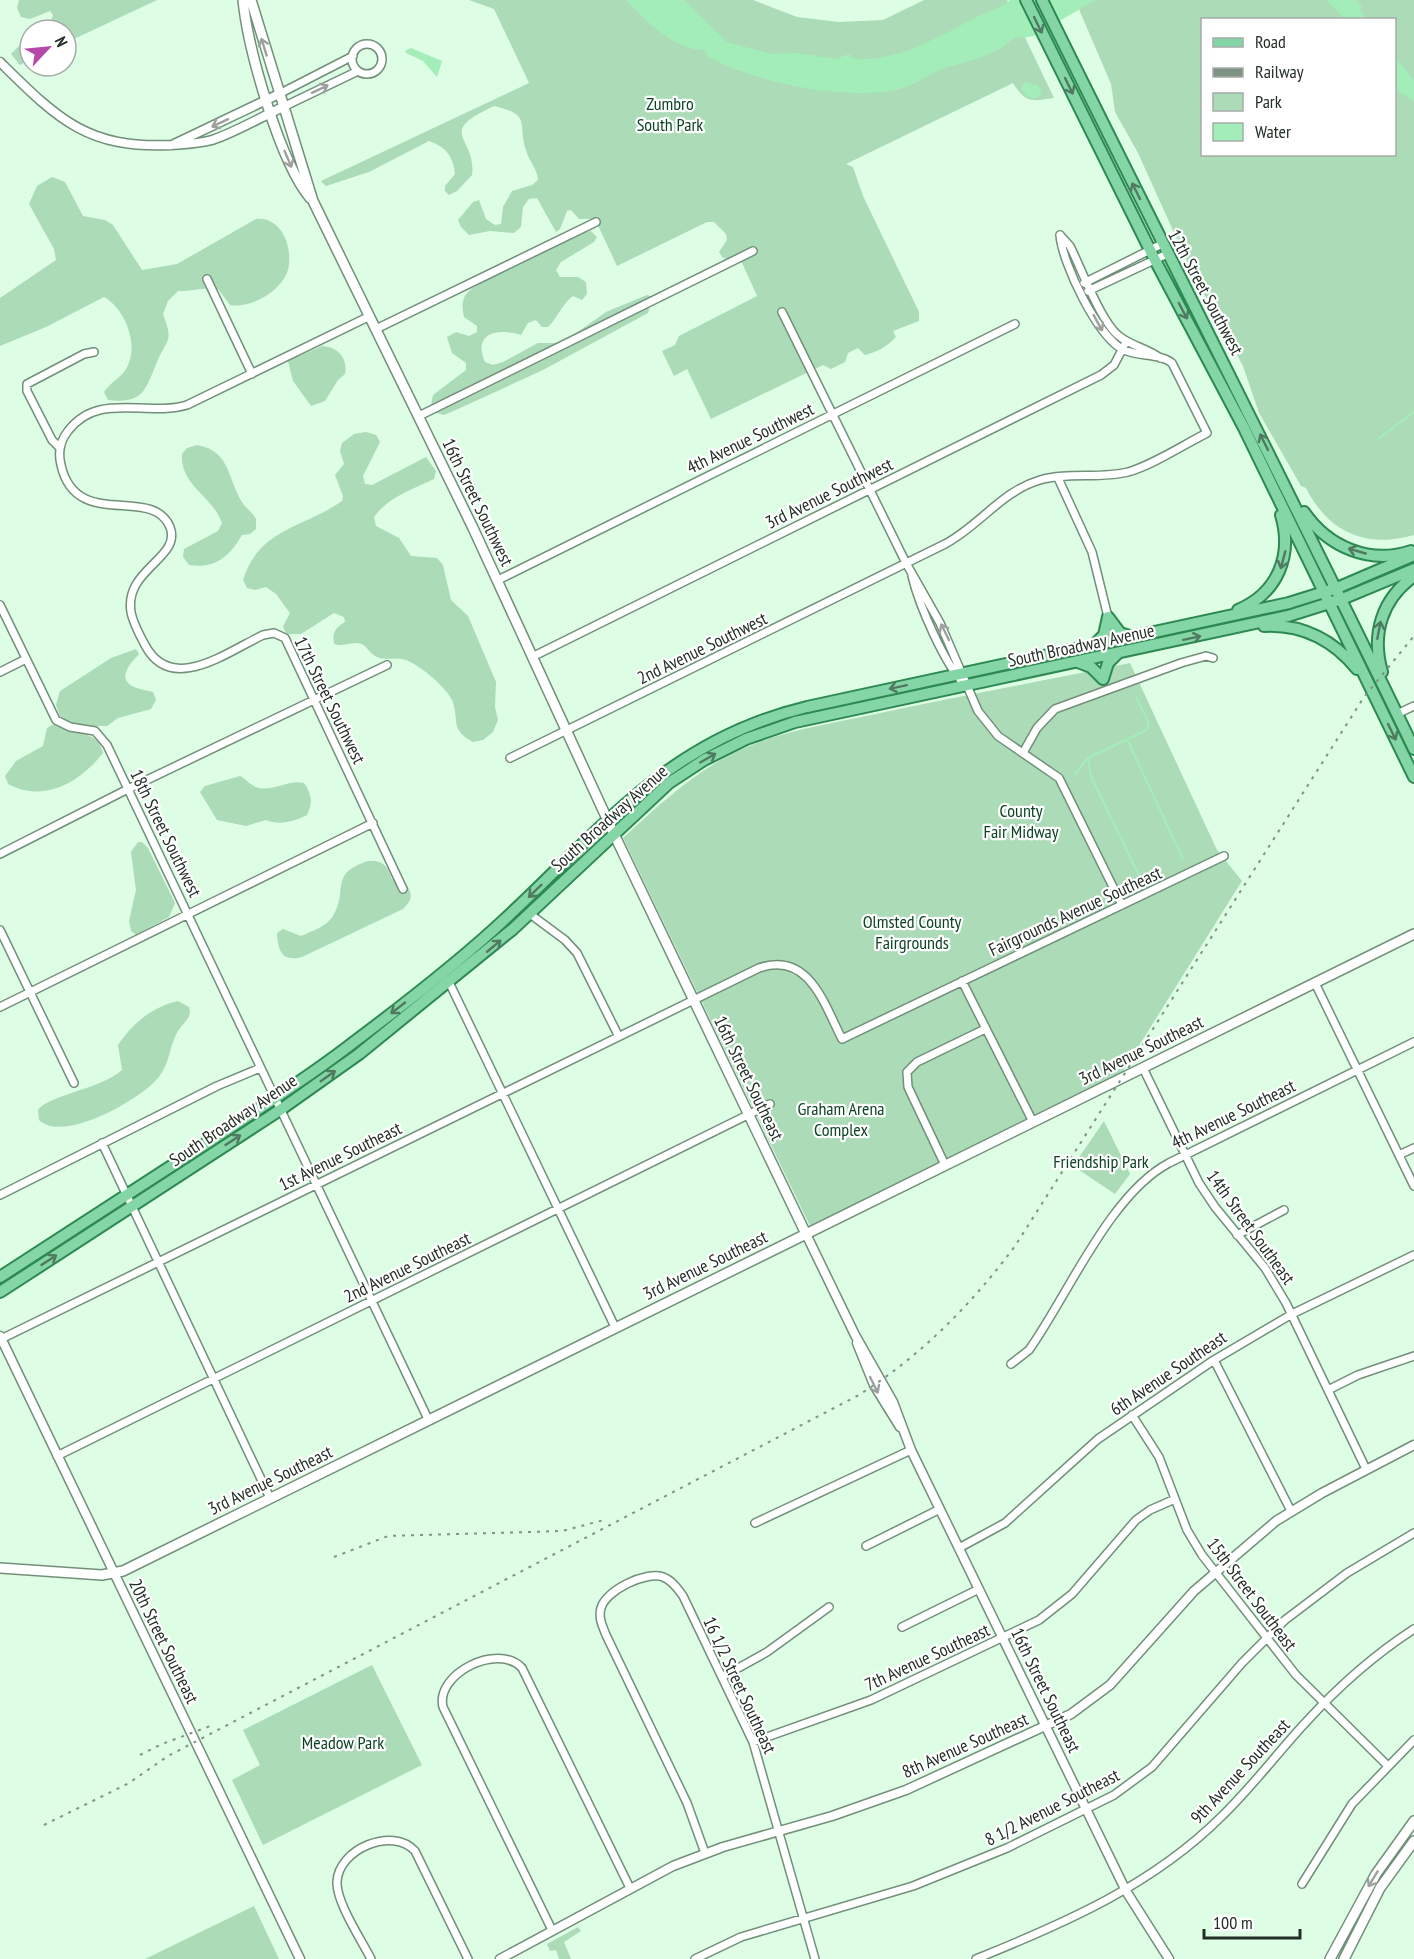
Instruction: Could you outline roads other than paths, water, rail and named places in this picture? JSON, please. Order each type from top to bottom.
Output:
[{"type":"main road","name":"16th Street Southwest","points":[[243,0],[251,44],[267,100],[292,168],[313,201],[419,416],[498,580],[614,834]]},
{"type":"main road","name":"16th Street Southwest","points":[[250,0],[313,201]]},
{"type":"main road","name":"12th Street Southwest","points":[[1026,0],[1153,255],[1271,483],[1369,686]]},
{"type":"main road","name":"12th Street Southwest","points":[[1042,0],[1164,249],[1282,477],[1396,710]]},
{"type":"main road","points":[[1282,477],[1310,520],[1322,533],[1338,544],[1376,556],[1396,555],[1414,550]]},
{"type":"main road","points":[[1217,619],[1257,600],[1272,584],[1282,565],[1286,552],[1286,531],[1271,483]]},
{"type":"main road","name":"South Broadway Avenue","points":[[0,1292],[132,1207],[277,1104],[444,972],[512,913],[607,820],[662,773],[698,749],[734,731],[794,710],[1217,619],[1324,593],[1414,555]]},
{"type":"main road","name":"South Broadway Avenue","points":[[0,1277],[126,1195],[359,1054],[449,983],[530,914],[669,783],[704,760],[746,739],[795,722],[1225,631],[1342,599],[1414,569]]},
{"type":"main road","points":[[1414,576],[1396,592],[1384,610],[1378,633],[1379,658],[1396,710],[1414,749]]},
{"type":"main road","points":[[1108,617],[1120,633],[1135,637]]},
{"type":"main road","points":[[1093,646],[1104,635],[1108,617]]},
{"type":"main road","points":[[1225,631],[1276,626],[1305,630],[1340,651],[1369,686],[1414,777]]},
{"type":"main road","points":[[1103,679],[1107,663],[1119,653]]},
{"type":"main road","points":[[1077,662],[1091,667],[1103,679]]},
{"type":"main road","name":"16th Street Southeast","points":[[614,834],[806,1233]]},
{"type":"main road","name":"3rd Avenue Southeast","points":[[0,1568],[113,1575],[1414,934]]},
{"type":"main road","points":[[1330,1959],[1376,1874],[1414,1821]]},
{"type":"main road","points":[[1344,1959],[1380,1888],[1414,1841]]},
{"type":"street","points":[[172,145],[352,56],[357,48],[364,44],[377,47],[382,54],[381,64],[375,71],[367,74],[358,71],[353,64],[352,56]]},
{"type":"street","points":[[0,62],[55,114],[80,130],[123,144],[146,147],[189,145],[215,139],[358,71]]},
{"type":"street","points":[[376,329],[596,222]]},
{"type":"street","points":[[1059,235],[1070,246],[1113,331],[1126,342],[1149,349],[1160,358],[1142,356],[1123,350],[1103,333],[1062,252],[1059,235]]},
{"type":"street","points":[[1080,290],[1092,291],[1164,249]]},
{"type":"street","points":[[419,416],[753,251]]},
{"type":"street","points":[[1080,290],[1086,280],[1153,255]]},
{"type":"street","points":[[207,279],[252,374]]},
{"type":"street","points":[[782,312],[910,571],[930,602],[959,674],[989,726],[999,736],[1051,770],[1067,790],[1122,905]]},
{"type":"street","points":[[93,352],[84,354],[27,384],[27,391],[52,440],[60,448],[70,428],[96,410],[114,406],[156,410],[179,408],[207,397],[370,316]]},
{"type":"street","name":"4th Avenue Southwest","points":[[498,580],[1015,324]]},
{"type":"street","name":"3rd Avenue Southwest","points":[[532,657],[1105,373],[1114,365],[1126,342]]},
{"type":"street","name":"2nd Avenue Southwest","points":[[510,758],[960,537],[1011,494],[1041,480],[1128,472],[1207,433],[1178,372],[1169,360],[1160,358]]},
{"type":"street","name":"17th Street Southwest","points":[[60,448],[63,471],[81,497],[99,505],[151,509],[159,513],[169,524],[170,544],[162,556],[137,580],[130,598],[134,624],[154,659],[174,669],[188,670],[263,635],[279,634],[291,648],[313,700],[403,889]]},
{"type":"street","points":[[1058,478],[1092,552],[1108,617]]},
{"type":"street","name":"18th Street Southwest","points":[[0,605],[56,720],[64,725],[98,734],[128,789],[428,1419]]},
{"type":"street","points":[[1024,751],[1049,712],[1181,663],[1206,656],[1213,658]]},
{"type":"street","points":[[0,672],[26,659]]},
{"type":"street","points":[[0,854],[128,789],[387,667]]},
{"type":"street","points":[[1103,679],[1106,691]]},
{"type":"street","points":[[1396,710],[1414,706]]},
{"type":"street","points":[[0,1007],[373,823]]},
{"type":"street","name":"Fairgrounds Avenue Southeast","points":[[842,1039],[1224,856]]},
{"type":"street","points":[[530,914],[565,940],[577,953],[618,1035]]},
{"type":"street","points":[[0,930],[74,1083]]},
{"type":"street","name":"1st Avenue Southeast","points":[[1,1337],[759,968],[782,964],[803,973],[813,982],[842,1039]]},
{"type":"street","points":[[444,972],[615,1327]]},
{"type":"street","points":[[962,981],[1033,1122]]},
{"type":"street","points":[[1315,983],[1414,1186]]},
{"type":"street","points":[[945,1165],[908,1087],[907,1072],[916,1062],[985,1029]]},
{"type":"street","name":"4th Avenue Southeast","points":[[1011,1364],[1032,1346],[1129,1194],[1154,1171],[1414,1042]]},
{"type":"street","points":[[0,1195],[215,1087],[260,1068]]},
{"type":"street","name":"14th Street Southeast","points":[[1143,1068],[1208,1197],[1265,1268],[1292,1314],[1366,1469]]},
{"type":"street","name":"2nd Avenue Southeast","points":[[57,1456],[770,1104]]},
{"type":"street","points":[[102,1143],[270,1498]]},
{"type":"street","points":[[1399,1155],[1414,1148]]},
{"type":"street","points":[[1237,1235],[1284,1210]]},
{"type":"street","name":"16th Street Southeast","points":[[806,1233],[855,1335],[875,1365],[893,1402],[911,1450],[1126,1891],[1169,1959]]},
{"type":"street","name":"6th Avenue Southeast","points":[[959,1548],[1005,1523],[1089,1446],[1132,1414],[1214,1360],[1292,1314],[1414,1254]]},
{"type":"street","name":"20th Street Southeast","points":[[1,1337],[113,1575],[300,1959]]},
{"type":"street","points":[[1328,1390],[1367,1372],[1414,1356]]},
{"type":"street","points":[[1214,1360],[1291,1511]]},
{"type":"street","name":"15th Street Southeast","points":[[1132,1414],[1159,1457],[1194,1542],[1215,1572],[1296,1675],[1387,1765]]},
{"type":"street","name":"8th Avenue Southeast","points":[[500,1959],[630,1888],[705,1853],[906,1790],[1046,1727],[1082,1707],[1110,1685],[1182,1603],[1215,1572],[1291,1511],[1366,1469],[1414,1446]]},
{"type":"street","points":[[755,1523],[911,1450]]},
{"type":"street","name":"7th Avenue Southeast","points":[[753,1742],[871,1700],[1039,1620],[1063,1602],[1132,1523],[1150,1510],[1175,1499]]},
{"type":"street","points":[[866,1546],[940,1509]]},
{"type":"street","name":"8 1/2 Avenue Southeast","points":[[695,1959],[741,1937],[913,1886],[1007,1848],[1124,1789],[1152,1767],[1266,1638],[1324,1589],[1414,1533]]},
{"type":"street","name":"16 1/2 Street Southeast","points":[[705,1853],[687,1803],[601,1623],[600,1611],[603,1602],[624,1587],[650,1576],[664,1577],[672,1582],[683,1596],[753,1742],[816,1959]]},
{"type":"street","points":[[902,1627],[979,1589]]},
{"type":"street","points":[[722,1677],[767,1652],[830,1607]]},
{"type":"street","name":"9th Avenue Southeast","points":[[976,1959],[1049,1929],[1126,1891],[1175,1857],[1222,1817],[1324,1703],[1366,1664],[1414,1629]]},
{"type":"street","points":[[552,1930],[443,1707],[442,1693],[448,1681],[472,1666],[501,1657],[513,1660],[524,1670],[630,1888]]},
{"type":"street","points":[[1302,1884],[1352,1804],[1387,1765],[1414,1740]]},
{"type":"street","points":[[372,1959],[337,1886],[339,1871],[345,1861],[366,1848],[393,1839],[412,1848],[468,1959]]},
{"type":"water","points":[[626,0],[684,0],[727,42],[771,54],[797,53],[836,59],[849,54],[854,59],[871,59],[920,46],[1010,0],[1096,0],[1033,36],[1015,37],[990,54],[940,70],[905,87],[878,92],[854,93],[801,87],[749,74],[726,65],[707,56],[705,50],[683,45],[661,33]]},
{"type":"water","points":[[1326,0],[1356,0],[1362,7],[1360,9],[1365,18],[1344,18]]},
{"type":"water","points":[[411,48],[442,61],[437,77],[423,61],[406,53],[405,51]]},
{"type":"water","points":[[1396,58],[1414,81],[1414,101],[1396,90]]},
{"type":"water","points":[[1024,82],[1037,85],[1042,94],[1036,98],[1027,97],[1021,89]]},
{"type":"waterway","points":[[1378,439],[1414,412]]},
{"type":"waterway","points":[[1075,774],[1088,758],[1147,730],[1149,723],[1136,697]]},
{"type":"waterway","points":[[1127,739],[1183,859]]},
{"type":"waterway","points":[[1088,758],[1091,776],[1141,880]]},
{"type":"railway","points":[[44,1825],[129,1783],[168,1756],[857,1396],[902,1365],[923,1347],[981,1289],[1015,1246],[1364,697],[1414,636]]},
{"type":"railway","points":[[334,1557],[388,1536],[562,1531],[604,1520]]},
{"type":"railway","points":[[140,1755],[162,1744],[213,1725]]},
{"type":"park label","name":"Zumbro South Park","points":[[670,113]]},
{"type":"park label","name":"County Fair Midway","points":[[1021,820]]},
{"type":"park label","name":"Olmsted County Fairgrounds","points":[[912,931]]},
{"type":"park label","name":"Graham Arena Complex","points":[[841,1118]]},
{"type":"park label","name":"Friendship Park","points":[[1101,1161]]},
{"type":"park label","name":"Meadow Park","points":[[343,1742]]}]
